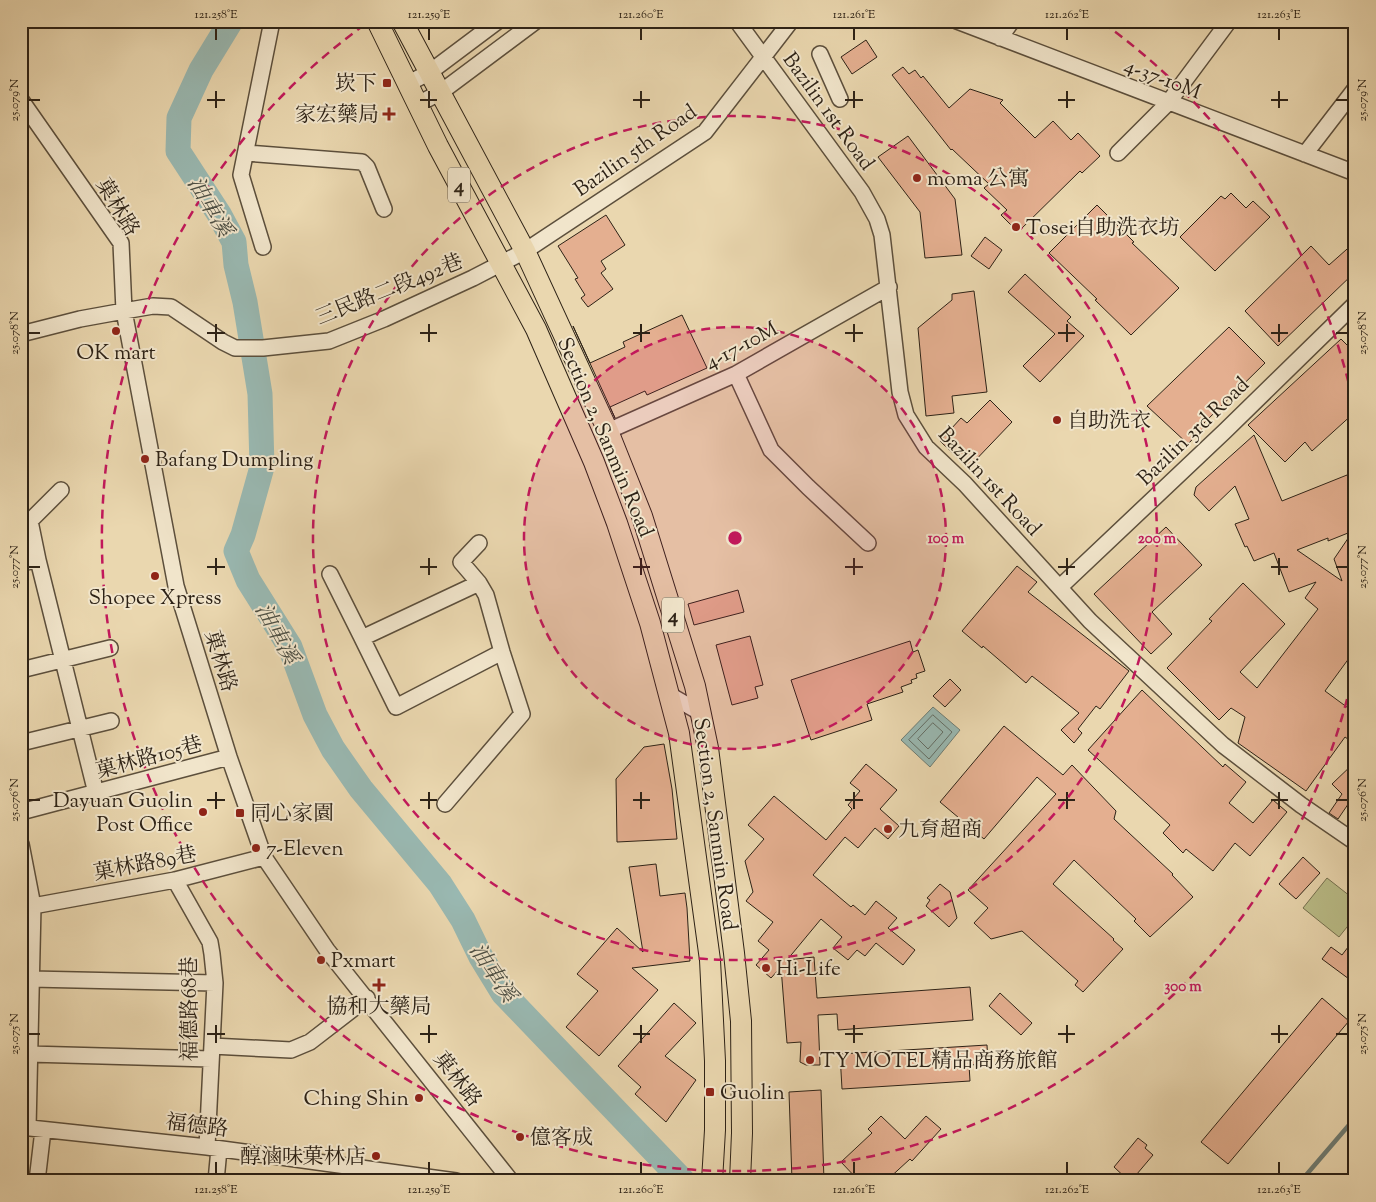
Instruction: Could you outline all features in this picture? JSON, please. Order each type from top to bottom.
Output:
[{"type":"main road","name":"Section 2, Sanmin Road","points":[[377,21],[438,146],[536,329],[594,462],[617,523],[650,623],[679,734],[710,960],[715,1061],[715,1130],[712,1181]]},
{"type":"main road","name":"Section 2, Sanmin Road","points":[[402,21],[525,251],[608,431],[642,516],[695,686],[708,748],[741,1020],[742,1133],[740,1181]]},
{"type":"street","points":[[263,247],[241,175],[272,21]]},
{"type":"street","points":[[408,84],[430,72],[498,21]]},
{"type":"street","points":[[418,104],[441,92],[536,21]]},
{"type":"street","name":"Bazilin 1st Road","points":[[737,21],[866,199],[877,219],[882,235],[889,287],[900,392],[906,415],[926,447],[965,484],[1090,621],[1224,745],[1301,805],[1355,842]]},
{"type":"street","name":"Bazilin 5th Road","points":[[525,251],[705,132],[791,21]]},
{"type":"street","name":"4-37-10M","points":[[957,21],[1355,173]]},
{"type":"street","points":[[1000,38],[1012,21]]},
{"type":"street","points":[[1118,153],[1168,103],[1229,21]]},
{"type":"street","points":[[820,54],[840,99]]},
{"type":"street","points":[[1305,154],[1355,89]]},
{"type":"street","name":"菓林路","points":[[21,100],[120,244],[124,311],[176,586],[229,757],[264,857],[327,950],[367,998],[510,1181]]},
{"type":"street","points":[[246,153],[362,162],[367,167],[384,209]]},
{"type":"street","name":"三民路二段492巷","points":[[124,311],[154,306],[171,307],[235,348],[264,348],[329,341],[384,319],[502,264],[525,251]]},
{"type":"street","name":"4-17-10M","points":[[608,431],[736,374],[889,287]]},
{"type":"street","name":"Bazilin 3rd Road","points":[[1060,586],[1225,431],[1355,304]]},
{"type":"street","points":[[21,334],[80,319],[124,311]]},
{"type":"street","points":[[736,374],[772,450],[808,487],[868,543]]},
{"type":"street","points":[[61,490],[30,521],[62,660],[96,793]]},
{"type":"street","points":[[445,804],[522,714],[486,595],[479,583],[461,562],[479,543]]},
{"type":"street","points":[[21,563],[38,560]]},
{"type":"street","points":[[330,574],[396,707],[502,652]]},
{"type":"street","points":[[362,638],[479,583]]},
{"type":"street","points":[[21,670],[110,648]]},
{"type":"street","points":[[668,694],[701,713]]},
{"type":"street","points":[[21,743],[111,721]]},
{"type":"street","name":"菓林路105巷","points":[[21,812],[229,757]]},
{"type":"street","points":[[21,844],[33,906],[30,1054],[31,1128],[37,1181]]},
{"type":"street","name":"菓林路89巷","points":[[33,906],[175,880],[264,857]]},
{"type":"street","name":"福德路68巷","points":[[175,880],[210,942],[212,954],[214,983],[212,1052],[213,1148],[216,1181]]},
{"type":"street","points":[[31,979],[214,983]]},
{"type":"street","points":[[30,1054],[291,1050],[310,1042],[367,998]]},
{"type":"street","name":"福德路","points":[[31,1128],[213,1148],[375,1175],[456,1181]]},
{"type":"green space","points":[[1327,878],[1355,900],[1355,917],[1339,937],[1303,908]]},
{"type":"water","points":[[933,707],[960,730],[930,767],[901,740]]},
{"type":"building","points":[[866,40],[877,57],[852,74],[841,57]]},
{"type":"building","points":[[903,67],[909,74],[915,70],[921,78],[923,76],[949,108],[970,89],[1003,100],[1000,103],[1035,138],[1053,121],[1071,140],[1078,133],[1100,156],[1082,173],[1080,171],[1018,232],[1001,215],[1007,210],[984,188],[989,184],[951,150],[892,75]]},
{"type":"building","name":"moma 公寓","points":[[908,136],[955,199],[962,255],[925,258],[920,212],[878,157]]},
{"type":"building","points":[[1231,193],[1246,208],[1253,201],[1270,217],[1215,271],[1180,237],[1221,196],[1225,199]]},
{"type":"building","points":[[1097,205],[1134,242],[1132,243],[1179,288],[1131,335],[1049,253]]},
{"type":"building","points":[[606,215],[625,245],[601,261],[606,269],[601,273],[613,289],[588,307],[581,298],[585,295],[575,279],[578,278],[558,246]]},
{"type":"building","points":[[985,237],[1002,250],[989,269],[971,256]]},
{"type":"building","points":[[1355,242],[1355,272],[1278,346],[1245,311],[1311,246],[1329,265]]},
{"type":"building","points":[[1025,274],[1071,317],[1067,321],[1084,336],[1040,382],[1023,366],[1055,334],[1008,292]]},
{"type":"building","points":[[974,291],[987,392],[952,396],[954,413],[926,416],[918,328],[952,300],[952,294]]},
{"type":"building","points":[[682,315],[707,368],[647,395],[645,391],[610,407],[615,418],[573,326],[590,363],[625,347],[623,342]]},
{"type":"building","points":[[1229,327],[1265,363],[1204,423],[1206,425],[1188,444],[1147,406]]},
{"type":"building","points":[[1341,339],[1355,353],[1355,412],[1312,451],[1305,442],[1285,462],[1248,425]]},
{"type":"building","points":[[990,400],[1012,422],[968,468],[940,441],[961,418],[967,423]]},
{"type":"building","points":[[1254,435],[1282,501],[1347,475],[1355,495],[1355,650],[1325,691],[1355,713],[1355,744],[1345,737],[1306,791],[1238,743],[1245,717],[1231,708],[1219,720],[1167,668],[1212,621],[1209,619],[1243,583],[1285,624],[1240,672],[1257,688],[1318,609],[1305,598],[1316,582],[1289,592],[1274,553],[1254,561],[1247,546],[1245,547],[1235,524],[1249,519],[1235,486],[1209,511],[1194,495],[1196,487]],"holes":[[[1353,531],[1334,559],[1342,581],[1297,550]]]},
{"type":"building","points":[[1166,527],[1202,565],[1152,612],[1172,634],[1151,654],[1094,594]]},
{"type":"building","points":[[1017,566],[1037,582],[1028,592],[1129,671],[1100,709],[1096,706],[1078,729],[1082,733],[1074,743],[1061,730],[1079,713],[1032,676],[1026,683],[983,646],[982,648],[962,631]]},
{"type":"building","points":[[738,590],[744,612],[694,625],[688,604]]},
{"type":"building","points":[[750,636],[763,685],[755,687],[758,698],[732,705],[716,645]]},
{"type":"building","points":[[910,641],[913,652],[918,650],[925,671],[916,674],[917,678],[911,680],[912,683],[901,687],[903,692],[867,704],[872,720],[811,740],[791,680]]},
{"type":"building","points":[[950,679],[961,690],[945,707],[933,696]]},
{"type":"building","points":[[1142,690],[1223,767],[1225,764],[1246,782],[1229,803],[1253,823],[1273,800],[1287,812],[1250,856],[1235,843],[1213,871],[1186,849],[1183,853],[1163,833],[1170,825],[1088,750]]},
{"type":"building","points":[[1004,726],[1063,775],[1072,765],[1116,811],[1114,819],[1173,874],[1193,897],[1150,937],[1134,921],[1136,919],[1074,860],[1053,884],[1123,949],[1083,992],[1075,985],[1078,981],[1022,931],[991,939],[974,923],[988,908],[968,890],[1056,794],[1037,777],[984,839],[940,802]]},
{"type":"building","points":[[664,744],[672,789],[677,839],[617,842],[616,779],[644,747]]},
{"type":"building","points":[[1355,762],[1355,794],[1338,819],[1329,813],[1342,794],[1332,784]]},
{"type":"building","points":[[866,764],[897,790],[880,809],[899,826],[888,839],[875,828],[858,848],[845,837],[813,875],[851,907],[853,905],[865,915],[876,901],[897,918],[888,928],[915,950],[903,965],[876,943],[865,956],[857,950],[848,960],[833,948],[842,937],[821,919],[787,960],[814,957],[817,998],[970,987],[973,1020],[838,1030],[837,1014],[818,1015],[820,1065],[806,1065],[800,1062],[801,1042],[787,1043],[781,967],[771,978],[756,965],[769,950],[758,941],[773,922],[746,901],[753,892],[745,861],[764,839],[748,825],[774,796],[826,840],[852,809],[848,805],[860,791],[850,783]]},
{"type":"building","points":[[1303,857],[1320,873],[1296,899],[1279,884]]},
{"type":"building","points":[[656,864],[660,896],[685,893],[690,961],[632,968],[658,990],[599,1056],[566,1027],[598,991],[577,974],[617,928],[643,952],[629,867]]},
{"type":"building","points":[[940,884],[950,892],[957,918],[949,927],[926,906],[930,900],[927,898]]},
{"type":"building","points":[[1355,938],[1355,971],[1349,979],[1322,959],[1331,947],[1342,955]]},
{"type":"building","points":[[1000,993],[1032,1023],[1021,1035],[989,1006]]},
{"type":"building","points":[[1322,998],[1349,1021],[1228,1164],[1201,1142]]},
{"type":"building","points":[[674,1003],[696,1023],[665,1056],[696,1080],[666,1122],[635,1094],[641,1087],[618,1066]]},
{"type":"building","points":[[987,1045],[988,1064],[969,1065],[970,1081],[842,1089],[840,1054]]},
{"type":"building","points":[[821,1090],[824,1181],[792,1181],[789,1092]]},
{"type":"building","points":[[881,1116],[905,1139],[926,1116],[941,1129],[912,1161],[910,1159],[886,1181],[859,1181],[841,1162],[872,1133],[868,1129]]},
{"type":"building","points":[[1138,1138],[1147,1145],[1145,1148],[1153,1155],[1129,1181],[1114,1167]]},
{"type":"waterway","name":"油車溪","points":[[231,21],[201,70],[179,118],[178,151],[219,214],[234,242],[236,265],[245,302],[260,394],[262,467],[243,535],[236,551],[248,580],[290,647],[315,715],[333,749],[361,789],[440,884],[463,920],[481,957],[503,993],[683,1181]]},
{"type":"waterway","points":[[1301,1181],[1355,1118]]},
{"type":"place","name":"崁下","points":[[387,83]]},
{"type":"place","name":"家宏藥局","points":[[389,114]]},
{"type":"place","name":"moma 公寓","points":[[917,178]]},
{"type":"place","name":"Tosei自助洗衣坊","points":[[1016,227]]},
{"type":"place","name":"OK mart","points":[[116,331]]},
{"type":"place","name":"自助洗衣","points":[[1057,420]]},
{"type":"place","name":"Bafang Dumpling","points":[[145,459]]},
{"type":"place","name":"Shopee Xpress","points":[[155,576]]},
{"type":"place","name":"Dayuan Guolin Post Office","points":[[203,812]]},
{"type":"place","name":"同心家園","points":[[240,813]]},
{"type":"place","name":"九育超商","points":[[888,829]]},
{"type":"place","name":"7-Eleven","points":[[256,848]]},
{"type":"place","name":"Pxmart","points":[[321,960]]},
{"type":"place","name":"Hi-Life","points":[[766,968]]},
{"type":"place","name":"協和大藥局","points":[[379,985]]},
{"type":"place","name":"TY MOTEL精品商務旅館","points":[[810,1060]]},
{"type":"place","name":"Guolin","points":[[710,1092]]},
{"type":"place","name":"Ching Shin","points":[[419,1098]]},
{"type":"place","name":"億客成","points":[[520,1137]]},
{"type":"place","name":"醇滷味菓林店","points":[[376,1156]]}]
